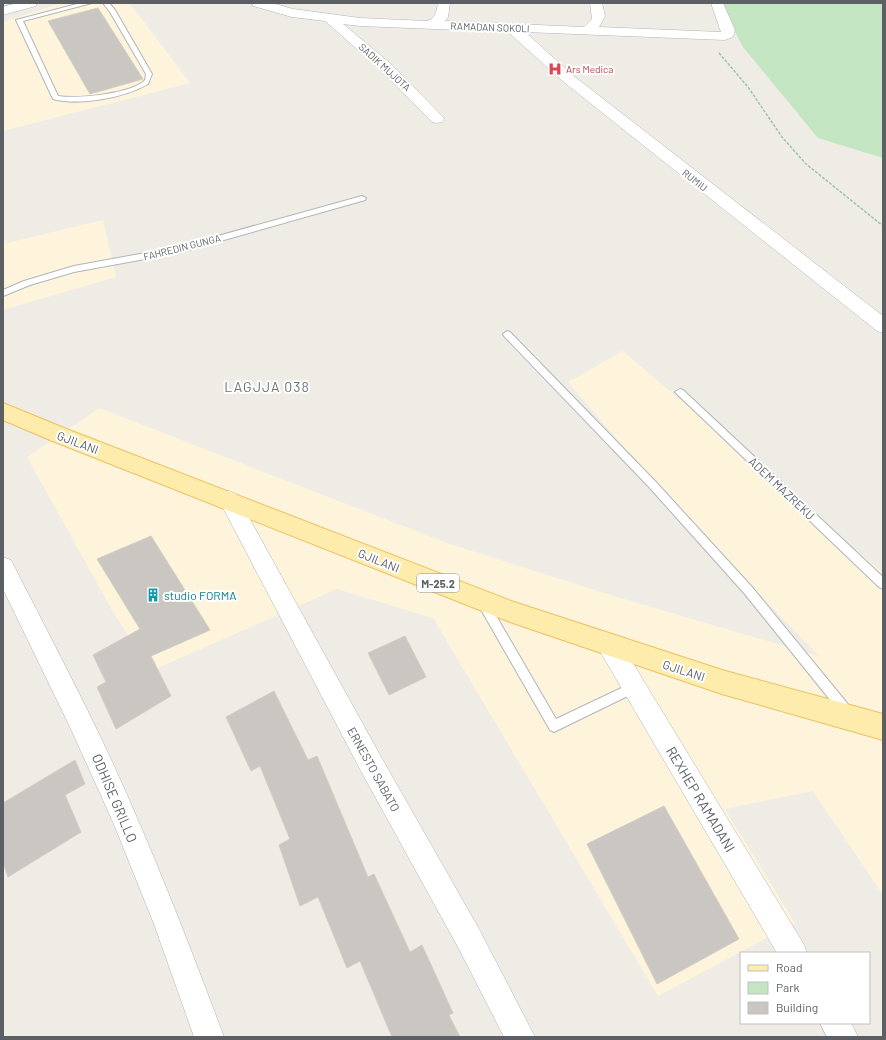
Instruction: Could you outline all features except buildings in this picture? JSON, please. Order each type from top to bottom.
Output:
[{"type":"main road","name":"GJILANI","points":[[3,411],[57,434],[481,599],[609,645],[722,682],[853,720],[883,727]]},
{"type":"street","points":[[3,12],[31,3]]},
{"type":"street","name":"RAMADAN SOKOLI","points":[[258,3],[276,9],[307,9],[330,19],[392,25],[430,24],[725,36],[728,34],[728,30],[717,3]]},
{"type":"street","points":[[430,24],[437,22],[442,17],[444,3]]},
{"type":"street","points":[[588,30],[599,19],[596,3]]},
{"type":"street","name":"SADIK MUJOTA","points":[[330,19],[386,67],[437,119]]},
{"type":"street","name":"RUMIU","points":[[512,28],[570,80],[883,326]]},
{"type":"street","name":"ERNESTO SABATO","points":[[229,500],[371,764],[469,940],[520,1037]]},
{"type":"street","name":"ODHISE GRILLO","points":[[3,567],[90,741],[138,852],[187,978],[208,1037]]},
{"type":"street","name":"REXHEP RAMADANI","points":[[609,645],[792,952]]},
{"type":"street","points":[[836,1024],[843,1037]]},
{"type":"lane","points":[[89,3],[19,20],[55,98],[73,100],[109,95],[139,86],[146,82],[149,78],[149,74],[113,11],[106,3]]},
{"type":"lane","name":"FAHREDIN GUNGA","points":[[3,293],[27,283],[74,269],[178,250],[362,198]]},
{"type":"lane","points":[[507,334],[652,484],[748,590],[853,720]]},
{"type":"lane","name":"ADEM MAZREKU","points":[[680,392],[883,584]]},
{"type":"lane","points":[[481,599],[554,726],[634,687]]},
{"type":"path","points":[[704,35],[748,87],[782,137],[806,164],[883,226]]},
{"type":"shaded area","points":[[61,3],[127,3],[135,10],[190,83],[3,131],[3,22]]},
{"type":"shaded area","points":[[103,220],[116,277],[3,310],[3,238],[7,243]]},
{"type":"shaded area","points":[[623,351],[883,573],[883,895],[813,791],[725,809],[795,923],[658,996],[433,618],[337,589],[151,671],[113,612],[27,457],[99,408],[447,543],[617,597],[819,656],[674,506],[568,382]]},
{"type":"green space","points":[[720,3],[883,3],[883,158],[818,138],[743,47]]},
{"type":"place","name":"Ars Medica","points":[[555,69]]},
{"type":"place","name":"studio FORMA","points":[[153,595]]},
{"type":"district","name":"LAGJJA 038","points":[[267,386]]}]
